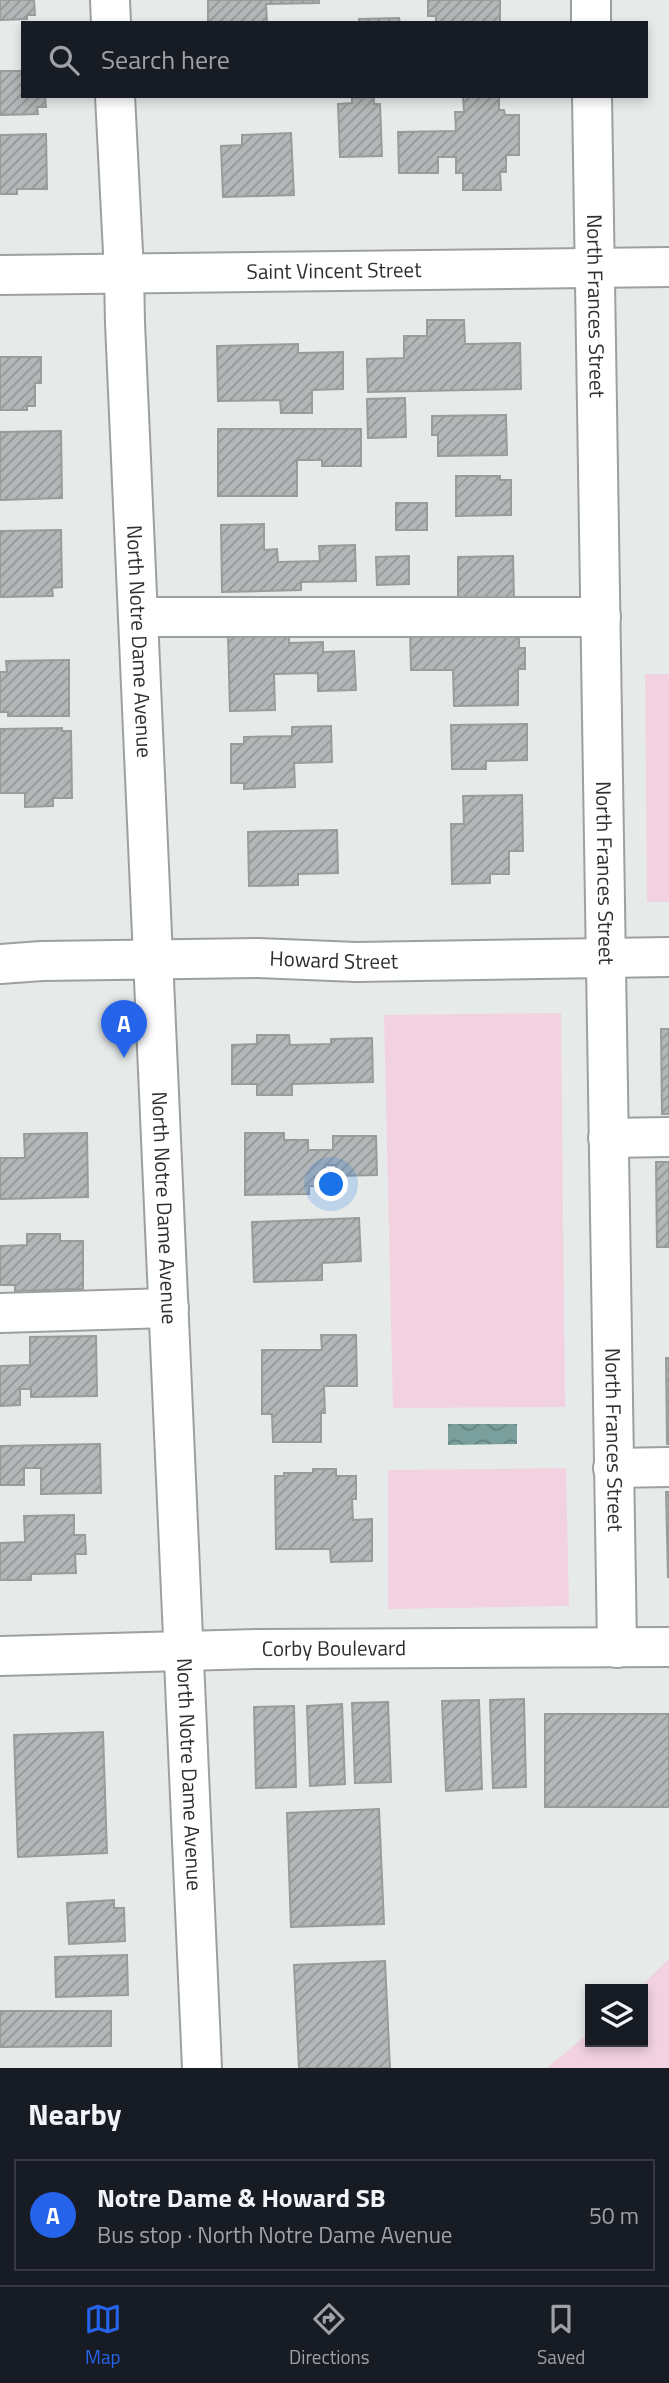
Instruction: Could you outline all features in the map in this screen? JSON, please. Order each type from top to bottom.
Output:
[{"type":"street","points":[[110,0],[111,21]]},
{"type":"street","points":[[591,0],[591,21]]},
{"type":"street","name":"North Notre Dame Avenue","points":[[115,98],[202,2068]]},
{"type":"street","name":"North Frances Street","points":[[592,98],[617,1648]]},
{"type":"street","name":"Saint Vincent Street","points":[[0,275],[669,267]]},
{"type":"street","points":[[138,617],[601,617]]},
{"type":"street","name":"Howard Street","points":[[0,964],[258,958],[356,962],[669,957]]},
{"type":"street","points":[[608,1138],[669,1138]]},
{"type":"street","points":[[0,1313],[169,1308]]},
{"type":"street","points":[[613,1468],[669,1467]]},
{"type":"street","name":"Corby Boulevard","points":[[0,1656],[184,1650],[669,1647]]},
{"type":"shaded area","points":[[645,674],[669,674],[669,902],[647,902]]},
{"type":"shaded area","points":[[561,1013],[565,1407],[393,1408],[384,1015]]},
{"type":"shaded area","points":[[566,1468],[569,1606],[388,1609],[388,1470]]},
{"type":"shaded area","points":[[669,1959],[669,2068],[547,2068],[585,2036],[585,2047],[648,2047],[648,1984],[643,1984]]},
{"type":"water","points":[[448,1424],[517,1424],[517,1444],[448,1445]]},
{"type":"building","points":[[0,0],[34,0],[35,15],[27,15],[27,19],[0,20]]},
{"type":"building","points":[[208,0],[319,0],[319,3],[266,4],[267,21],[208,21]]},
{"type":"building","points":[[428,0],[500,0],[500,21],[436,21],[436,16],[428,16]]},
{"type":"building","points":[[399,18],[400,21],[359,21]]},
{"type":"building","points":[[0,71],[21,71],[21,98],[45,98],[46,107],[37,107],[38,114],[0,115]]},
{"type":"building","points":[[352,98],[374,98],[374,104],[380,104],[382,156],[340,157],[338,104],[352,103]]},
{"type":"building","points":[[463,98],[499,98],[499,110],[504,110],[505,115],[519,115],[519,155],[506,155],[506,172],[500,172],[501,190],[463,190],[463,173],[456,173],[456,157],[438,157],[438,173],[399,173],[398,132],[456,131],[455,112],[464,112]]},
{"type":"building","points":[[291,133],[294,195],[223,197],[221,146],[242,145],[242,135]]},
{"type":"building","points":[[46,134],[47,189],[17,189],[17,194],[0,194],[0,135]]},
{"type":"building","points":[[427,320],[464,320],[465,344],[520,343],[521,389],[368,392],[367,359],[404,358],[404,336],[427,336]]},
{"type":"building","points":[[298,344],[298,353],[343,352],[343,389],[312,390],[312,413],[281,413],[280,400],[218,401],[217,346]]},
{"type":"building","points":[[0,357],[41,357],[41,383],[35,383],[35,406],[27,406],[27,410],[0,410]]},
{"type":"building","points":[[405,398],[406,437],[368,438],[367,399]]},
{"type":"building","points":[[506,415],[507,455],[438,456],[438,435],[432,435],[432,416]]},
{"type":"building","points":[[218,429],[361,429],[361,466],[322,466],[322,460],[297,460],[297,496],[218,496]]},
{"type":"building","points":[[61,431],[62,498],[0,500],[0,432]]},
{"type":"building","points":[[456,476],[500,476],[500,480],[511,480],[511,515],[456,516]]},
{"type":"building","points":[[396,503],[427,503],[427,530],[396,530]]},
{"type":"building","points":[[264,524],[264,550],[277,549],[278,562],[320,561],[319,546],[355,545],[356,581],[301,582],[301,590],[222,592],[221,525]]},
{"type":"building","points":[[61,530],[62,587],[52,588],[53,596],[0,597],[0,531]]},
{"type":"building","points":[[409,556],[409,584],[377,585],[376,557]]},
{"type":"building","points":[[513,556],[514,599],[458,600],[458,557]]},
{"type":"building","points":[[519,628],[519,648],[525,648],[525,669],[518,669],[518,705],[454,706],[453,670],[411,670],[410,630]]},
{"type":"building","points":[[289,634],[289,643],[323,642],[323,652],[354,651],[356,690],[318,691],[318,673],[274,674],[275,710],[230,711],[228,636]]},
{"type":"building","points":[[69,660],[69,716],[8,716],[8,712],[0,712],[0,672],[7,672],[6,661]]},
{"type":"building","points":[[527,724],[527,760],[486,761],[486,769],[452,769],[451,725]]},
{"type":"building","points":[[331,726],[332,762],[294,763],[295,787],[244,789],[244,783],[231,783],[231,744],[244,744],[244,737],[292,736],[292,727]]},
{"type":"building","points":[[62,728],[62,731],[71,731],[72,798],[53,798],[53,806],[25,807],[25,793],[0,793],[0,729]]},
{"type":"building","points":[[522,795],[523,851],[509,851],[509,874],[490,874],[490,883],[452,884],[451,824],[464,824],[463,796]]},
{"type":"building","points":[[337,830],[338,873],[298,874],[298,885],[249,886],[248,832]]},
{"type":"building","points":[[661,1029],[669,1029],[669,1114],[662,1114]]},
{"type":"building","points":[[257,1035],[289,1035],[290,1045],[331,1044],[331,1039],[372,1038],[373,1082],[292,1084],[292,1095],[257,1095],[257,1084],[232,1084],[232,1045],[257,1044]]},
{"type":"building","points":[[87,1133],[88,1197],[0,1199],[0,1158],[25,1158],[24,1134]]},
{"type":"building","points":[[245,1133],[284,1133],[284,1140],[308,1140],[308,1150],[333,1150],[333,1136],[376,1136],[377,1175],[336,1176],[336,1165],[325,1165],[325,1186],[309,1186],[309,1194],[245,1195]]},
{"type":"building","points":[[656,1162],[669,1162],[669,1247],[657,1247]]},
{"type":"building","points":[[359,1218],[361,1261],[322,1263],[322,1280],[254,1282],[252,1222]]},
{"type":"building","points":[[27,1234],[60,1234],[60,1241],[83,1241],[83,1289],[15,1291],[15,1285],[0,1285],[0,1246],[27,1245]]},
{"type":"building","points":[[321,1335],[356,1335],[357,1386],[324,1386],[325,1413],[321,1413],[321,1442],[273,1442],[272,1414],[262,1414],[262,1350],[322,1350]]},
{"type":"building","points":[[96,1336],[97,1396],[31,1397],[31,1389],[20,1389],[20,1405],[0,1406],[0,1366],[30,1365],[30,1337]]},
{"type":"building","points":[[666,1358],[669,1358],[669,1444],[667,1444]]},
{"type":"building","points":[[100,1444],[101,1493],[41,1494],[41,1468],[24,1468],[24,1485],[0,1485],[0,1446]]},
{"type":"building","points":[[313,1469],[336,1469],[336,1476],[356,1476],[356,1499],[352,1499],[353,1520],[372,1519],[372,1561],[331,1562],[330,1549],[276,1549],[275,1476],[284,1476],[284,1473],[313,1473]]},
{"type":"building","points":[[666,1492],[669,1492],[669,1577],[668,1577]]},
{"type":"building","points":[[74,1515],[74,1535],[85,1535],[86,1554],[75,1554],[76,1573],[31,1574],[31,1580],[0,1580],[0,1543],[25,1542],[24,1516]]},
{"type":"building","points":[[524,1699],[526,1787],[493,1788],[490,1700]]},
{"type":"building","points":[[479,1700],[482,1789],[446,1791],[442,1701]]},
{"type":"building","points":[[388,1702],[391,1782],[355,1783],[352,1703]]},
{"type":"building","points":[[342,1704],[345,1784],[310,1786],[307,1706]]},
{"type":"building","points":[[294,1706],[296,1787],[256,1788],[254,1707]]},
{"type":"building","points":[[545,1714],[669,1714],[669,1807],[545,1807]]},
{"type":"building","points":[[103,1732],[107,1853],[18,1857],[14,1735]]},
{"type":"building","points":[[379,1809],[384,1924],[291,1927],[287,1813]]},
{"type":"building","points":[[114,1900],[114,1908],[124,1908],[125,1941],[69,1944],[67,1903]]},
{"type":"building","points":[[127,1955],[128,1995],[56,1997],[55,1957]]},
{"type":"building","points":[[385,1961],[390,2068],[299,2068],[294,1965]]},
{"type":"building","points":[[0,2011],[111,2011],[111,2046],[0,2047]]},
{"type":"place","name":"Notre Dame & Howard SB","points":[[124,1058]]}]
